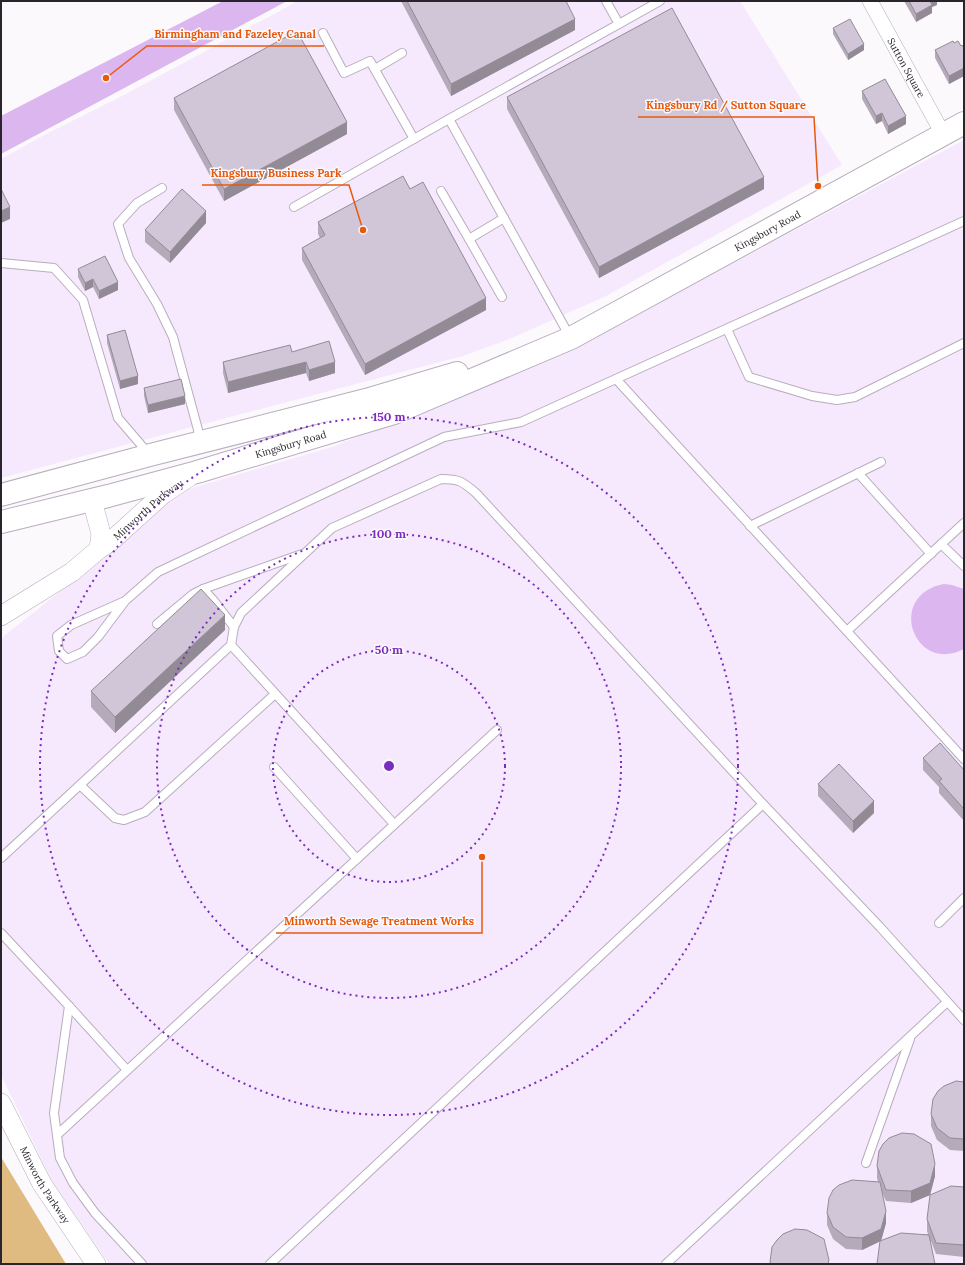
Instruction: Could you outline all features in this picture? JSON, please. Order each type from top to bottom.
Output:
[{"type":"main road","name":"Kingsbury Road","points":[[1,522],[198,472],[394,413],[571,338],[964,123]]},
{"type":"main road","name":"Kingsbury Road","points":[[1,495],[366,400],[571,338]]},
{"type":"main road","points":[[127,491],[150,455],[157,468],[324,424],[394,413]]},
{"type":"main road","points":[[1,508],[67,492],[80,492],[92,500]]},
{"type":"street","name":"Sutton Square","points":[[870,1],[943,134]]},
{"type":"street","name":"Minworth Parkway","points":[[1,616],[72,572],[99,549],[110,542],[163,494],[198,472]]},
{"type":"street","name":"Minworth Parkway","points":[[92,500],[101,534],[99,549]]},
{"type":"street","name":"Minworth Parkway","points":[[1,1103],[42,1184],[96,1264]]},
{"type":"lane","points":[[606,1],[619,24]]},
{"type":"lane","points":[[294,207],[660,1]]},
{"type":"lane","points":[[323,33],[344,73],[370,61],[414,139]]},
{"type":"lane","points":[[375,69],[402,53]]},
{"type":"lane","points":[[448,119],[571,338]]},
{"type":"lane","points":[[162,188],[137,203],[118,224],[129,258],[157,304],[173,337],[201,442]]},
{"type":"lane","points":[[442,190],[502,297]]},
{"type":"lane","points":[[469,239],[504,218]]},
{"type":"lane","points":[[125,601],[71,625],[57,636],[59,651],[67,659],[83,652],[98,637],[125,601],[158,572],[444,437],[521,422],[964,221]]},
{"type":"lane","points":[[1,263],[54,268],[83,300],[118,418],[150,455]]},
{"type":"lane","points":[[727,329],[749,377],[812,396],[837,400],[854,397],[964,343]]},
{"type":"lane","points":[[616,379],[964,759]]},
{"type":"lane","points":[[750,526],[881,462]]},
{"type":"lane","points":[[858,473],[931,554]]},
{"type":"lane","points":[[1,858],[231,645],[234,627],[241,613],[332,528],[441,478],[454,479],[464,483],[487,504],[763,804],[880,927],[964,1020]]},
{"type":"lane","points":[[847,631],[964,523]]},
{"type":"lane","points":[[941,544],[964,566]]},
{"type":"lane","points":[[157,624],[193,594],[203,589],[306,553]]},
{"type":"lane","points":[[203,589],[234,627]]},
{"type":"lane","points":[[231,645],[394,824]]},
{"type":"lane","points":[[80,785],[115,818],[124,820],[145,812],[275,694]]},
{"type":"lane","points":[[58,1134],[497,730]]},
{"type":"lane","points":[[274,768],[357,859]]},
{"type":"lane","points":[[270,1264],[763,804]]},
{"type":"lane","points":[[939,922],[964,898]]},
{"type":"lane","points":[[1,933],[127,1070]]},
{"type":"lane","points":[[666,1264],[947,1002]]},
{"type":"lane","points":[[69,1006],[54,1113],[60,1158],[73,1183],[95,1213],[142,1264]]},
{"type":"lane","points":[[866,1163],[911,1036]]},
{"type":"shaded area","points":[[223,1],[287,1],[1,154],[1,116]]},
{"type":"shaded area","points":[[298,1],[740,1],[842,165],[606,296],[512,338],[463,356],[1,478],[1,159],[46,134],[124,95]]},
{"type":"shaded area","points":[[964,140],[964,1264],[109,1264],[52,1181],[1,1075],[1,640],[5,635],[86,571],[168,495],[332,447],[573,348]]},
{"type":"shaded area","points":[[944,584],[964,589],[964,649],[946,654],[931,651],[920,643],[913,630],[911,616],[915,602],[926,591]]},
{"type":"shaded area","points":[[1,1157],[66,1264],[3,1264],[1,1258]]},
{"type":"building","points":[[407,1],[566,1],[575,19],[451,84]]},
{"type":"building","points":[[909,1],[930,1],[932,5],[916,14]]},
{"type":"building","points":[[672,8],[764,177],[599,267],[507,97]]},
{"type":"building","points":[[850,19],[864,44],[848,54],[833,28]]},
{"type":"building","points":[[297,31],[347,122],[224,189],[174,98]]},
{"type":"building","points":[[953,41],[954,43],[958,41],[964,48],[964,68],[949,76],[935,50]]},
{"type":"building","points":[[885,79],[906,116],[888,126],[882,113],[876,116],[862,91]]},
{"type":"building","points":[[403,176],[410,189],[423,182],[486,298],[365,364],[302,248],[325,235],[318,222]]},
{"type":"building","points":[[1,189],[10,207],[1,211]]},
{"type":"building","points":[[182,189],[206,211],[170,252],[145,230]]},
{"type":"building","points":[[105,256],[118,282],[99,291],[93,279],[85,283],[78,269]]},
{"type":"building","points":[[125,330],[138,376],[120,381],[107,335]]},
{"type":"building","points":[[329,341],[335,362],[309,370],[306,362],[228,382],[223,362],[290,345],[292,352]]},
{"type":"building","points":[[181,379],[185,396],[148,405],[144,388]]},
{"type":"building","points":[[201,589],[225,615],[115,717],[91,691]]},
{"type":"building","points":[[940,743],[964,770],[964,809],[939,781],[942,779],[923,758]]},
{"type":"building","points":[[839,764],[874,801],[853,821],[818,784]]},
{"type":"building","points":[[956,1081],[964,1082],[964,1139],[950,1138],[937,1128],[931,1114],[933,1099],[938,1091],[944,1086]]},
{"type":"building","points":[[902,1133],[914,1134],[931,1144],[935,1164],[930,1183],[911,1191],[886,1190],[877,1166],[879,1151],[889,1138]]},
{"type":"building","points":[[852,1180],[880,1182],[886,1211],[881,1229],[862,1238],[846,1237],[833,1227],[827,1213],[829,1198],[833,1190],[839,1185]]},
{"type":"building","points":[[951,1186],[964,1187],[964,1245],[936,1243],[927,1219],[930,1195]]},
{"type":"building","points":[[795,1229],[807,1230],[824,1239],[829,1260],[828,1264],[771,1264],[772,1247],[783,1234]]},
{"type":"building","points":[[901,1233],[929,1235],[935,1264],[877,1264],[880,1241]]},
{"type":"place","name":"Birmingham and Fazeley Canal","points":[[106,78]]},
{"type":"place","name":"Kingsbury Rd / Sutton Square","points":[[818,186]]},
{"type":"place","name":"Kingsbury Business Park","points":[[363,230]]},
{"type":"place","name":"Minworth Sewage Treatment Works","points":[[482,857]]}]
